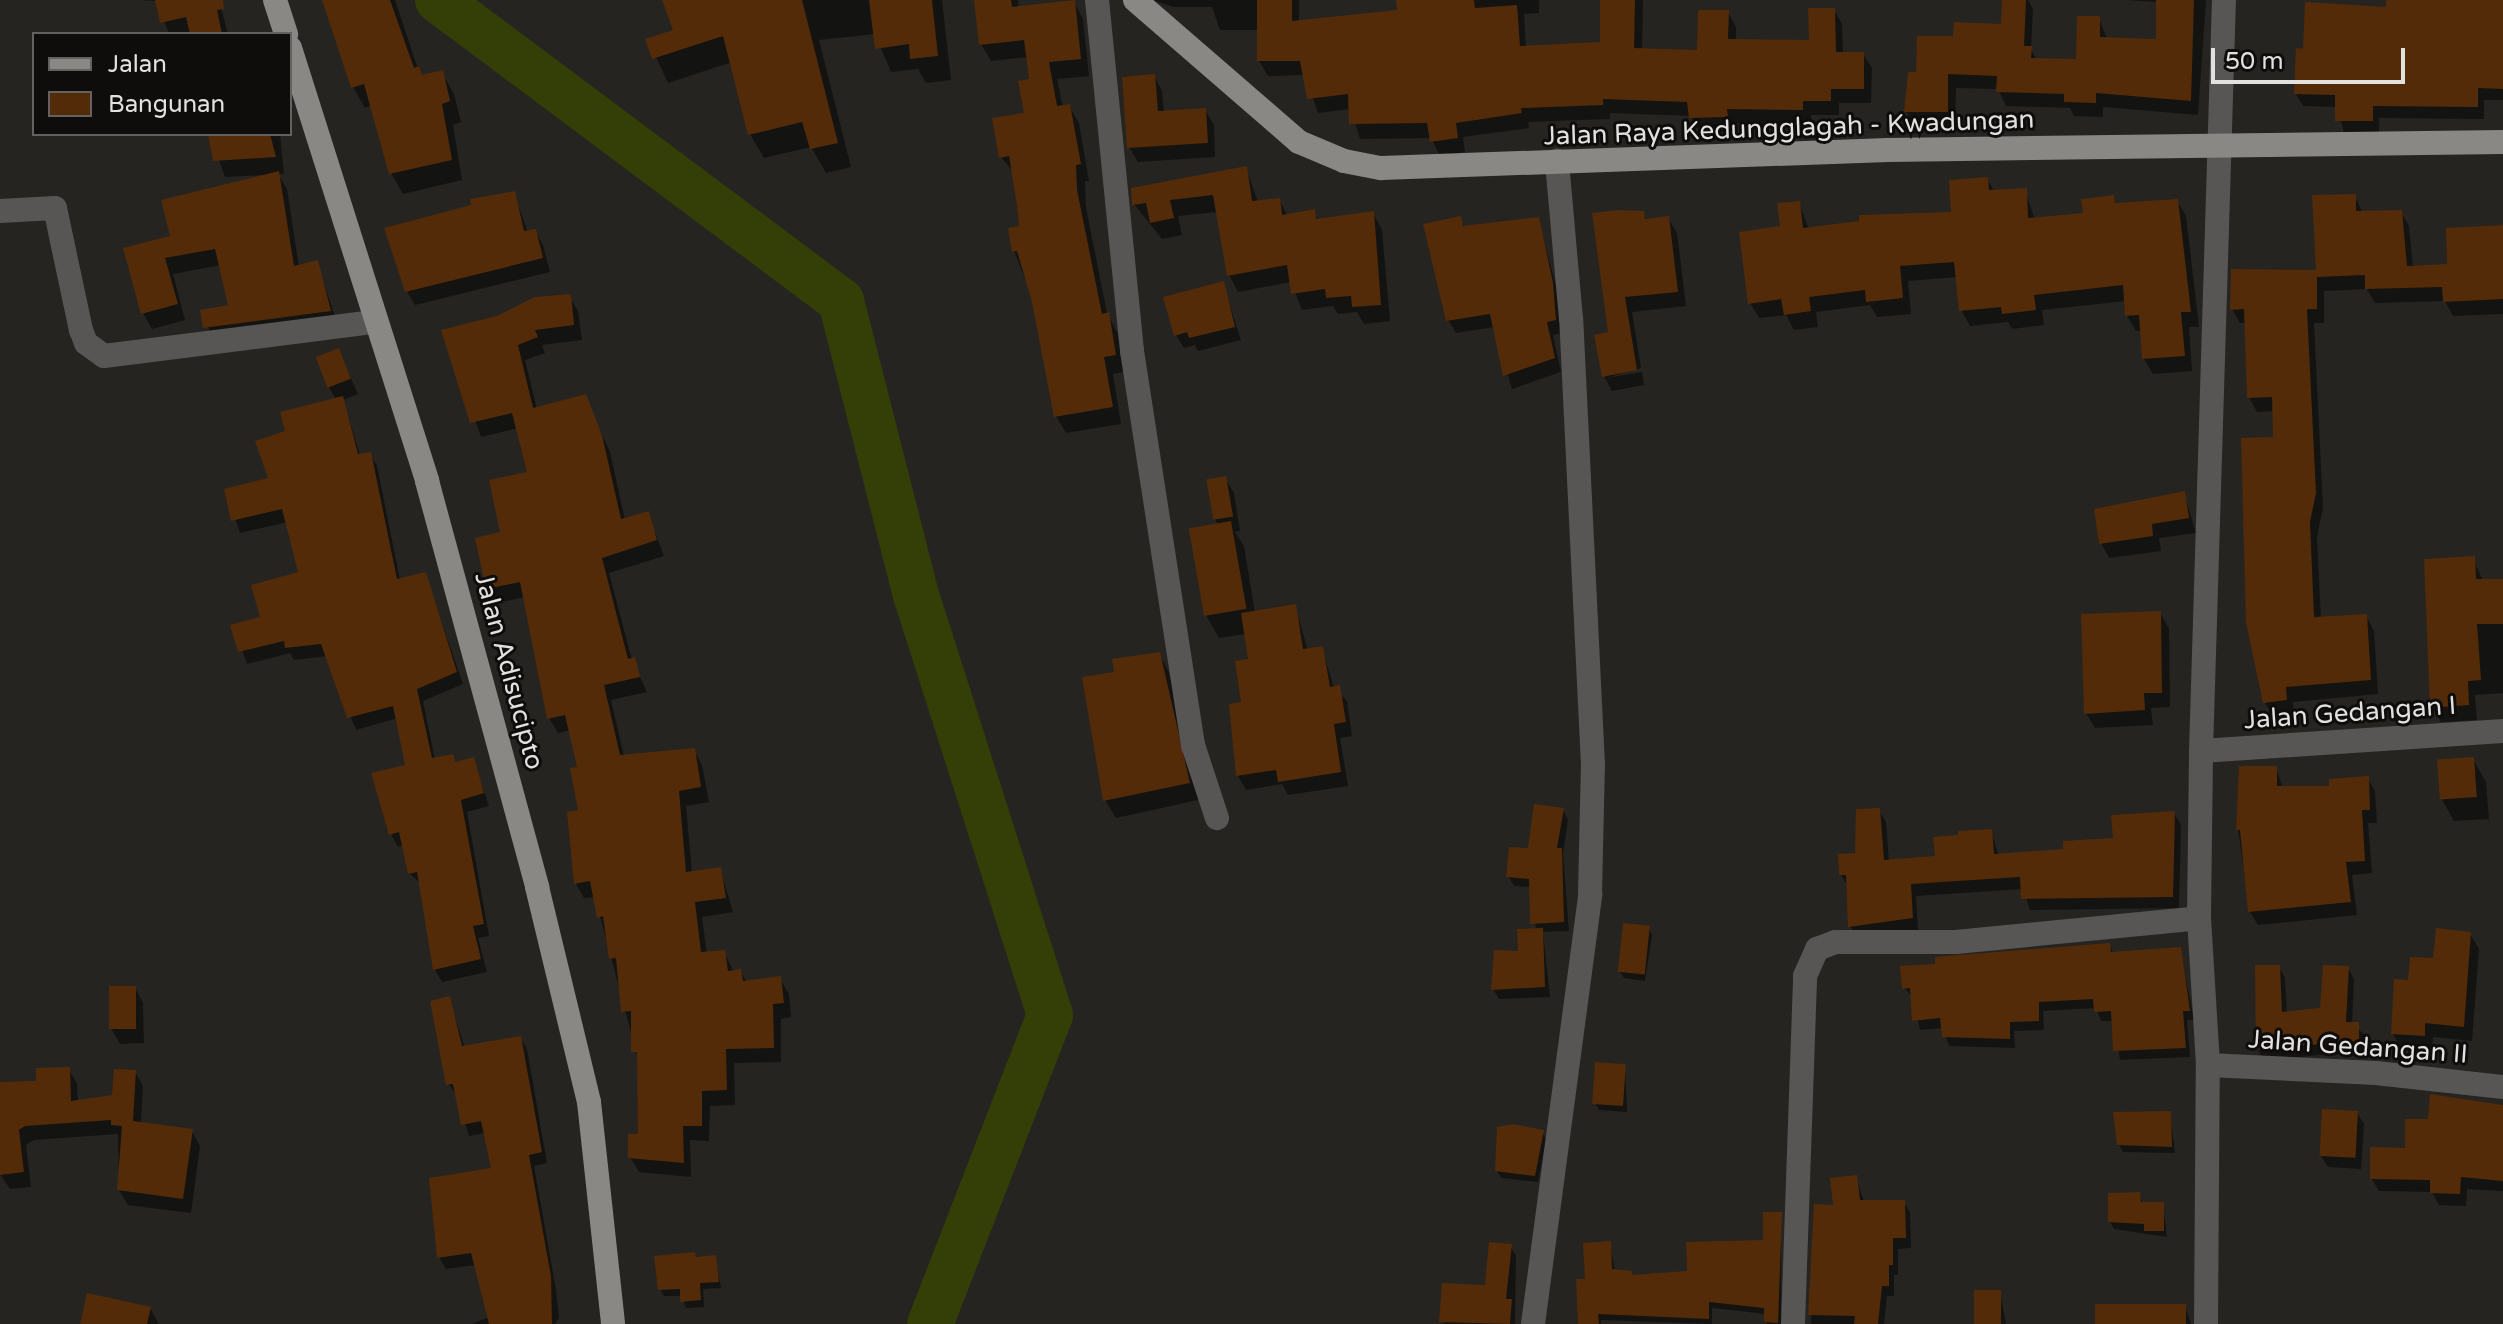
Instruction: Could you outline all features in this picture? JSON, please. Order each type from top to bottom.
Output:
[{"type":"main road","points":[[275,0],[285,32]]},
{"type":"main road","name":"Jalan Raya Kedungglagah - Kwadungan","points":[[1135,0],[1299,142],[1344,161],[1420,168],[1557,161],[2503,142]]},
{"type":"main road","name":"Jalan Adisucipto","points":[[292,55],[473,636],[537,887],[589,1102],[609,1322]]},
{"type":"street","points":[[1097,0],[1132,351],[1193,745],[1217,818]]},
{"type":"street","points":[[2206,1324],[2208,1065],[2199,918],[2201,751],[2215,147],[2224,0]]},
{"type":"street","points":[[1533,1324],[1590,894],[1592,836],[1571,319],[1557,161]]},
{"type":"street","points":[[0,211],[55,208],[81,330],[86,343],[104,356],[374,322]]},
{"type":"street","name":"Jalan Gedangan I","points":[[2201,751],[2503,731]]},
{"type":"street","points":[[1793,1324],[1805,976],[1817,949],[1835,942],[1956,942],[2199,918]]},
{"type":"street","name":"Jalan Gedangan II","points":[[2208,1065],[2376,1073],[2503,1087]]},
{"type":"building","points":[[155,0],[223,0],[224,9],[217,10],[222,32],[190,32],[186,17],[160,23]]},
{"type":"building","points":[[322,0],[390,0],[414,68],[419,66],[422,75],[443,70],[450,101],[442,104],[452,160],[389,174],[364,84],[351,88]]},
{"type":"building","points":[[662,0],[802,0],[838,143],[810,149],[802,122],[748,135],[723,36],[652,59],[645,39],[673,30]]},
{"type":"building","points":[[869,0],[932,0],[938,56],[910,59],[909,44],[875,49]]},
{"type":"building","points":[[974,0],[1011,0],[1012,7],[1075,0],[1081,59],[1049,62],[1057,106],[1070,104],[1081,164],[1076,165],[1077,190],[1102,314],[1109,312],[1116,355],[1104,357],[1113,407],[1054,417],[1032,302],[1017,251],[1012,252],[1008,228],[1019,226],[1009,156],[999,158],[992,118],[1024,113],[1018,81],[1029,79],[1024,40],[979,45]]},
{"type":"building","points":[[1257,0],[1292,0],[1292,21],[1397,10],[1396,0],[1474,0],[1475,8],[1517,5],[1520,46],[1600,42],[1600,0],[1635,0],[1634,48],[1697,50],[1698,10],[1729,10],[1728,39],[1809,40],[1808,8],[1835,8],[1836,52],[1864,52],[1864,89],[1831,89],[1831,101],[1803,101],[1803,110],[1727,109],[1728,117],[1689,118],[1687,102],[1603,99],[1603,105],[1521,108],[1522,113],[1456,123],[1458,138],[1430,142],[1427,123],[1349,124],[1348,94],[1307,99],[1300,61],[1257,61]]},
{"type":"building","points":[[2002,0],[2026,0],[2024,46],[2032,46],[2031,58],[2076,59],[2077,16],[2100,16],[2100,37],[2156,39],[2156,0],[2194,0],[2191,101],[2096,93],[2096,103],[2064,102],[2064,94],[1996,92],[1997,76],[1948,74],[1948,112],[1904,112],[1908,72],[1916,72],[1917,36],[1953,36],[1954,22],[2001,24]]},
{"type":"building","points":[[2386,0],[2503,0],[2503,89],[2478,88],[2478,107],[2373,106],[2373,121],[2335,121],[2335,95],[2294,94],[2296,48],[2303,49],[2305,2],[2386,7]]},
{"type":"building","points":[[1155,74],[1158,111],[1206,108],[1208,143],[1127,148],[1122,77]]},
{"type":"building","points":[[208,136],[271,136],[276,157],[213,161]]},
{"type":"building","points":[[1247,166],[1252,201],[1280,198],[1282,215],[1315,209],[1316,219],[1374,211],[1381,305],[1352,307],[1351,296],[1326,298],[1325,289],[1291,294],[1287,265],[1227,276],[1213,195],[1170,200],[1174,218],[1150,223],[1146,203],[1132,205],[1131,188]]},
{"type":"building","points":[[279,171],[294,266],[318,260],[331,311],[203,328],[200,310],[228,305],[215,249],[165,258],[178,304],[141,314],[123,248],[170,236],[161,200]]},
{"type":"building","points":[[1988,177],[1989,190],[2027,188],[2028,218],[2083,213],[2081,199],[2114,195],[2115,203],[2178,199],[2191,312],[2181,312],[2185,356],[2142,359],[2139,315],[2125,316],[2123,285],[2034,295],[2036,310],[2002,314],[2001,307],[1959,311],[1954,262],[1900,266],[1903,298],[1866,302],[1865,290],[1809,297],[1811,311],[1784,315],[1781,299],[1748,304],[1739,232],[1780,226],[1777,203],[1800,201],[1803,228],[1859,221],[1859,215],[1951,212],[1949,180]]},
{"type":"building","points":[[515,191],[524,231],[536,229],[543,258],[405,292],[384,228],[471,205],[470,199]]},
{"type":"building","points":[[2356,194],[2356,211],[2402,210],[2407,266],[2447,264],[2446,228],[2503,225],[2503,299],[2443,302],[2442,287],[2365,289],[2365,275],[2317,277],[2317,309],[2307,309],[2316,493],[2310,522],[2314,617],[2367,614],[2371,680],[2286,687],[2287,700],[2263,703],[2246,622],[2241,438],[2273,437],[2272,397],[2247,398],[2244,309],[2230,310],[2231,269],[2316,270],[2312,195]]},
{"type":"building","points":[[1644,211],[1645,219],[1669,216],[1678,292],[1625,297],[1637,370],[1602,377],[1594,335],[1608,332],[1592,213]]},
{"type":"building","points":[[1461,216],[1463,226],[1539,217],[1553,283],[1556,320],[1547,322],[1555,358],[1503,376],[1490,314],[1446,321],[1423,224]]},
{"type":"building","points":[[1224,281],[1235,327],[1189,338],[1187,332],[1174,336],[1163,297]]},
{"type":"building","points":[[571,294],[574,325],[535,330],[538,337],[518,345],[533,408],[586,394],[602,435],[621,519],[649,511],[657,540],[602,558],[628,659],[635,657],[640,677],[604,685],[620,755],[695,748],[701,787],[679,791],[686,872],[721,867],[726,898],[695,902],[701,952],[725,950],[728,971],[741,969],[743,981],[781,976],[784,1003],[773,1004],[774,1048],[726,1049],[727,1090],[702,1091],[702,1126],[683,1126],[684,1163],[628,1158],[628,1134],[638,1134],[637,1052],[631,1052],[631,1011],[621,1012],[616,958],[609,959],[603,916],[597,918],[590,881],[574,884],[567,812],[578,810],[570,768],[577,767],[565,715],[547,719],[520,582],[486,589],[475,538],[500,532],[489,480],[527,472],[512,413],[470,423],[441,330],[497,316],[535,297]]},
{"type":"building","points":[[339,348],[351,379],[327,388],[316,357]]},
{"type":"building","points":[[343,396],[358,454],[371,452],[397,579],[426,572],[457,672],[417,689],[432,758],[453,754],[455,762],[474,757],[484,793],[461,800],[484,924],[473,926],[481,959],[433,970],[417,872],[408,874],[399,832],[389,835],[371,773],[405,765],[393,706],[347,718],[321,644],[285,648],[284,641],[238,652],[230,625],[260,617],[251,585],[298,572],[282,509],[231,521],[224,489],[268,478],[255,441],[285,431],[280,412]]},
{"type":"building","points":[[1226,476],[1233,516],[1213,520],[1206,479]]},
{"type":"building","points":[[2185,491],[2189,518],[2152,524],[2153,536],[2099,544],[2094,509]]},
{"type":"building","points":[[1231,521],[1246,609],[1204,616],[1189,528]]},
{"type":"building","points":[[2475,556],[2476,579],[2503,579],[2503,624],[2477,624],[2481,680],[2468,681],[2469,705],[2430,708],[2424,559]]},
{"type":"building","points":[[1296,604],[1303,649],[1323,646],[1330,687],[1340,685],[1346,722],[1334,724],[1341,772],[1278,782],[1276,770],[1236,776],[1229,704],[1241,702],[1235,661],[1248,659],[1241,613]]},
{"type":"building","points":[[2161,611],[2162,693],[2144,693],[2145,710],[2084,714],[2081,614]]},
{"type":"building","points":[[1160,652],[1190,783],[1103,801],[1082,677],[1114,672],[1112,659]]},
{"type":"building","points":[[2474,757],[2477,797],[2440,799],[2437,760]]},
{"type":"building","points":[[2239,766],[2277,766],[2277,786],[2329,786],[2329,779],[2369,776],[2370,810],[2362,810],[2365,861],[2346,862],[2351,902],[2248,912],[2240,830],[2236,830]]},
{"type":"building","points":[[1534,804],[1564,808],[1557,848],[1562,848],[1564,922],[1530,924],[1529,879],[1506,877],[1509,847],[1528,848]]},
{"type":"building","points":[[1880,808],[1884,860],[1935,856],[1933,837],[1958,835],[1958,831],[1992,829],[1994,854],[2063,849],[2063,841],[2113,838],[2111,815],[2175,811],[2173,897],[2021,899],[2020,877],[1911,884],[1913,918],[1848,927],[1846,875],[1839,875],[1838,854],[1855,853],[1856,809]]},
{"type":"building","points":[[1623,923],[1650,926],[1645,975],[1618,972]]},
{"type":"building","points":[[1543,928],[1545,987],[1491,990],[1494,950],[1518,951],[1517,929]]},
{"type":"building","points":[[2436,928],[2471,932],[2464,1027],[2425,1023],[2425,1036],[2391,1034],[2394,979],[2408,980],[2410,957],[2433,958]]},
{"type":"building","points":[[2110,943],[2111,952],[2181,947],[2190,1011],[2183,1011],[2186,1048],[2113,1051],[2111,1011],[2094,1012],[2093,999],[2039,1002],[2039,1021],[2010,1022],[2010,1039],[1942,1037],[1940,1018],[1912,1021],[1910,988],[1902,989],[1900,966],[1935,964],[1935,957]]},
{"type":"building","points":[[2255,965],[2280,965],[2282,1012],[2320,1008],[2323,965],[2349,966],[2346,1022],[2359,1022],[2359,1047],[2333,1047],[2333,1043],[2256,1050]]},
{"type":"building","points":[[109,986],[136,986],[136,1029],[109,1029]]},
{"type":"building","points":[[450,996],[462,1046],[521,1036],[542,1152],[529,1155],[551,1276],[552,1324],[489,1324],[471,1253],[437,1258],[429,1178],[491,1168],[481,1121],[461,1125],[453,1084],[446,1085],[430,1001]]},
{"type":"building","points":[[1595,1062],[1626,1064],[1623,1106],[1592,1104]]},
{"type":"building","points":[[70,1067],[71,1101],[112,1095],[114,1069],[136,1070],[133,1121],[193,1129],[183,1199],[117,1190],[122,1126],[111,1125],[111,1120],[25,1126],[19,1130],[24,1172],[0,1175],[0,1082],[36,1081],[36,1068]]},
{"type":"building","points":[[2430,1094],[2503,1105],[2503,1181],[2461,1177],[2460,1194],[2430,1193],[2430,1180],[2370,1179],[2370,1147],[2405,1148],[2405,1119],[2428,1119]]},
{"type":"building","points":[[2322,1109],[2358,1111],[2355,1158],[2320,1156]]},
{"type":"building","points":[[2171,1111],[2172,1147],[2117,1145],[2113,1112]]},
{"type":"building","points":[[1513,1124],[1544,1130],[1535,1176],[1495,1171],[1497,1127]]},
{"type":"building","points":[[1857,1175],[1860,1200],[1905,1200],[1906,1238],[1893,1238],[1893,1265],[1889,1265],[1889,1286],[1882,1286],[1878,1324],[1854,1324],[1855,1316],[1808,1315],[1814,1204],[1833,1205],[1830,1178]]},
{"type":"building","points":[[2140,1192],[2141,1202],[2164,1202],[2164,1231],[2144,1231],[2144,1224],[2108,1222],[2108,1193]]},
{"type":"building","points":[[1763,1212],[1782,1212],[1778,1323],[1764,1322],[1764,1308],[1709,1302],[1709,1319],[1598,1314],[1599,1324],[1578,1324],[1576,1279],[1585,1279],[1583,1243],[1611,1241],[1612,1269],[1632,1271],[1632,1275],[1687,1271],[1686,1242],[1763,1240]]},
{"type":"building","points":[[1489,1242],[1512,1244],[1506,1299],[1512,1299],[1510,1324],[1439,1322],[1442,1283],[1485,1285]]},
{"type":"building","points":[[695,1252],[696,1257],[716,1255],[719,1282],[700,1283],[701,1300],[680,1302],[680,1289],[658,1290],[654,1256]]},
{"type":"building","points":[[1974,1290],[2001,1290],[2001,1324],[1974,1324]]},
{"type":"building","points":[[87,1293],[151,1307],[147,1324],[80,1324]]},
{"type":"building","points":[[2095,1304],[2186,1304],[2186,1324],[2095,1324]]},
{"type":"waterway","points":[[438,0],[841,301],[916,595],[1050,1015],[930,1324]]}]
